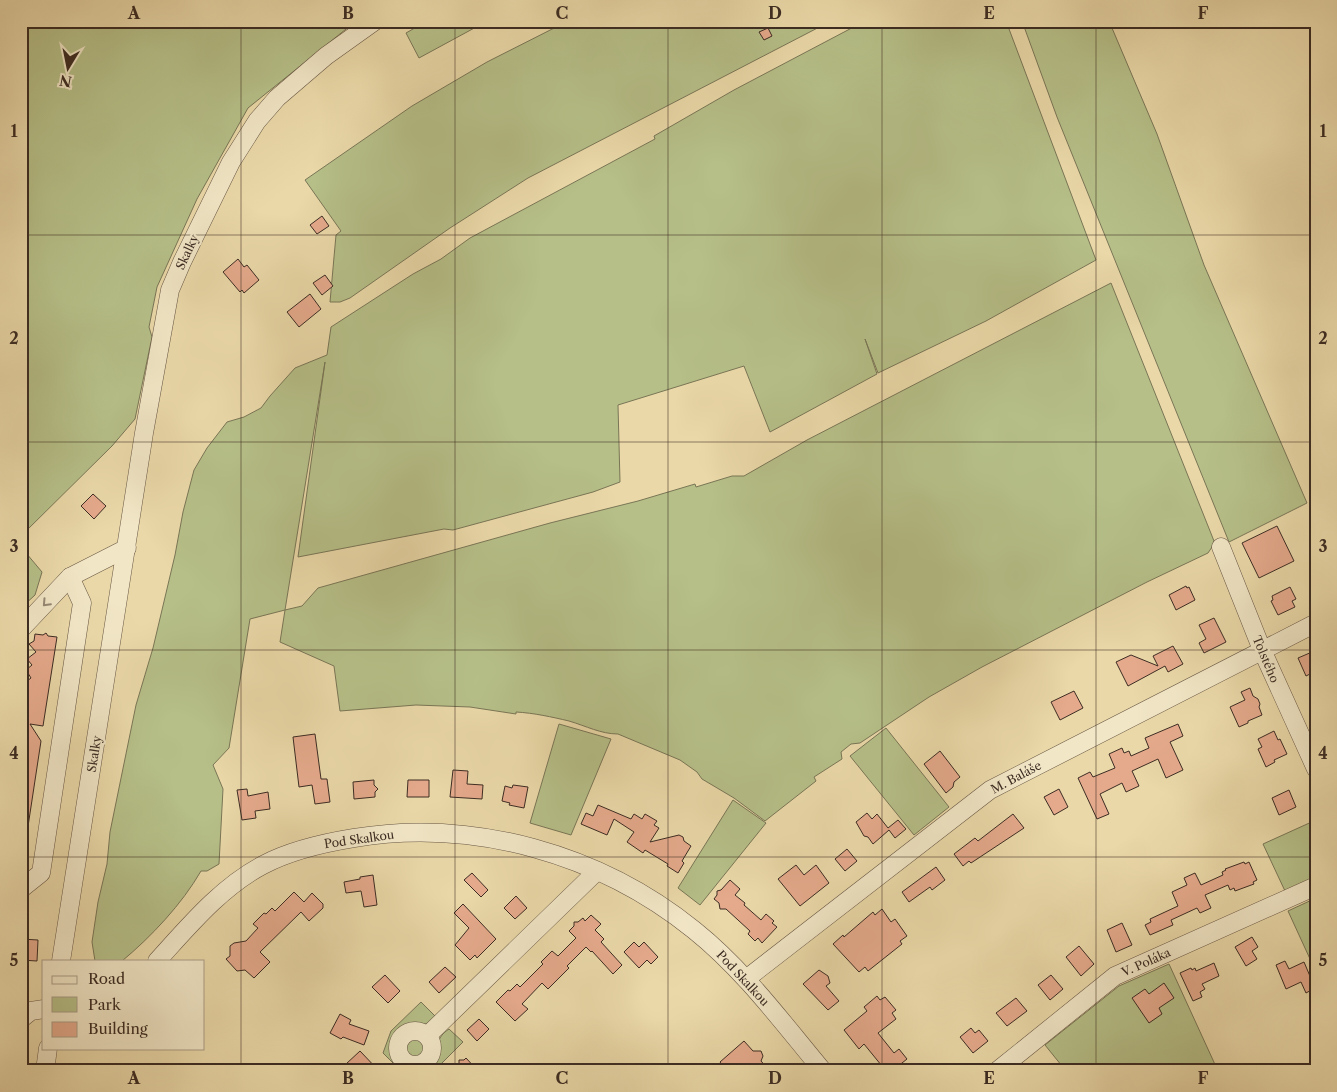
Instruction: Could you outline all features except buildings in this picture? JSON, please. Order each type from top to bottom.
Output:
[{"type":"street","name":"Skalky","points":[[61,960],[144,433],[170,290],[231,162],[257,121],[277,98],[326,56],[375,21]]},
{"type":"street","name":"Tolstého","points":[[1221,547],[1262,650],[1316,769]]},
{"type":"street","points":[[21,629],[70,577],[127,548]]},
{"type":"street","points":[[21,889],[40,873],[82,602],[70,577]]},
{"type":"street","name":"M. Baláše","points":[[746,979],[990,790],[1316,623]]},
{"type":"street","name":"Pod Skalkou","points":[[157,960],[207,909],[241,879],[287,854],[340,840],[407,832],[472,835],[510,841],[544,850],[597,871],[638,892],[676,916],[708,941],[746,979],[823,1071]]},
{"type":"street","points":[[427,1036],[597,871]]},
{"type":"street","name":"V. Poláka","points":[[997,1071],[1115,976],[1316,886]]},
{"type":"street","points":[[21,1018],[31,1011],[42,1009]]},
{"type":"street","points":[[45,1071],[48,1050]]},
{"type":"green space","points":[[21,21],[356,21],[248,108],[197,199],[157,287],[149,327],[152,337],[135,419],[112,446],[24,533],[21,539]]},
{"type":"green space","points":[[427,21],[476,21],[478,26],[419,58],[406,33]]},
{"type":"green space","points":[[568,21],[831,21],[528,178],[450,228],[350,298],[340,302],[330,302],[336,235],[341,231],[305,180],[412,106],[487,62]]},
{"type":"green space","points":[[865,21],[1006,21],[1096,260],[986,321],[878,373],[865,339],[877,374],[770,432],[744,366],[618,405],[620,482],[593,492],[453,530],[444,529],[298,557],[325,362],[285,610],[250,619],[229,748],[213,765],[223,789],[219,864],[207,871],[201,871],[185,896],[165,919],[123,960],[95,960],[92,942],[98,902],[107,864],[110,832],[136,705],[153,648],[194,470],[207,448],[227,422],[244,417],[261,408],[295,368],[327,355],[331,327],[413,274],[441,259],[470,238],[655,139],[654,136],[734,90]]},
{"type":"green space","points":[[1022,21],[1109,21],[1157,134],[1204,265],[1307,503],[1229,542],[1057,117]]},
{"type":"green space","points":[[1111,283],[1214,541],[1208,553],[1147,582],[982,667],[929,697],[860,743],[851,744],[841,752],[842,759],[814,777],[816,781],[765,821],[734,798],[702,779],[697,772],[680,760],[618,734],[600,731],[569,721],[529,713],[516,712],[516,714],[470,707],[416,705],[340,711],[334,666],[280,642],[285,610],[302,606],[318,588],[695,484],[696,487],[732,476],[744,476],[807,440]]},
{"type":"green space","points":[[21,547],[42,572],[35,595],[21,608]]},
{"type":"green space","points":[[559,724],[611,739],[571,835],[530,823]]},
{"type":"green space","points":[[886,728],[949,807],[914,835],[850,756]]},
{"type":"green space","points":[[733,800],[766,823],[700,905],[678,888]]},
{"type":"green space","points":[[1316,820],[1316,877],[1285,891],[1263,844]]},
{"type":"green space","points":[[1316,898],[1316,972],[1288,911]]},
{"type":"green space","points":[[1169,964],[1218,1071],[1066,1071],[1045,1045],[1119,986]]},
{"type":"green space","points":[[421,1002],[435,1016],[426,1024],[409,1026],[403,1029],[395,1037],[392,1048],[393,1054],[400,1065],[411,1071],[401,1071],[383,1053],[391,1031]]},
{"type":"green space","points":[[449,1029],[463,1042],[434,1071],[419,1071],[433,1062],[440,1038]]},
{"type":"green space","points":[[415,1039],[421,1042],[424,1048],[421,1054],[415,1057],[409,1054],[406,1048],[409,1042]]}]
